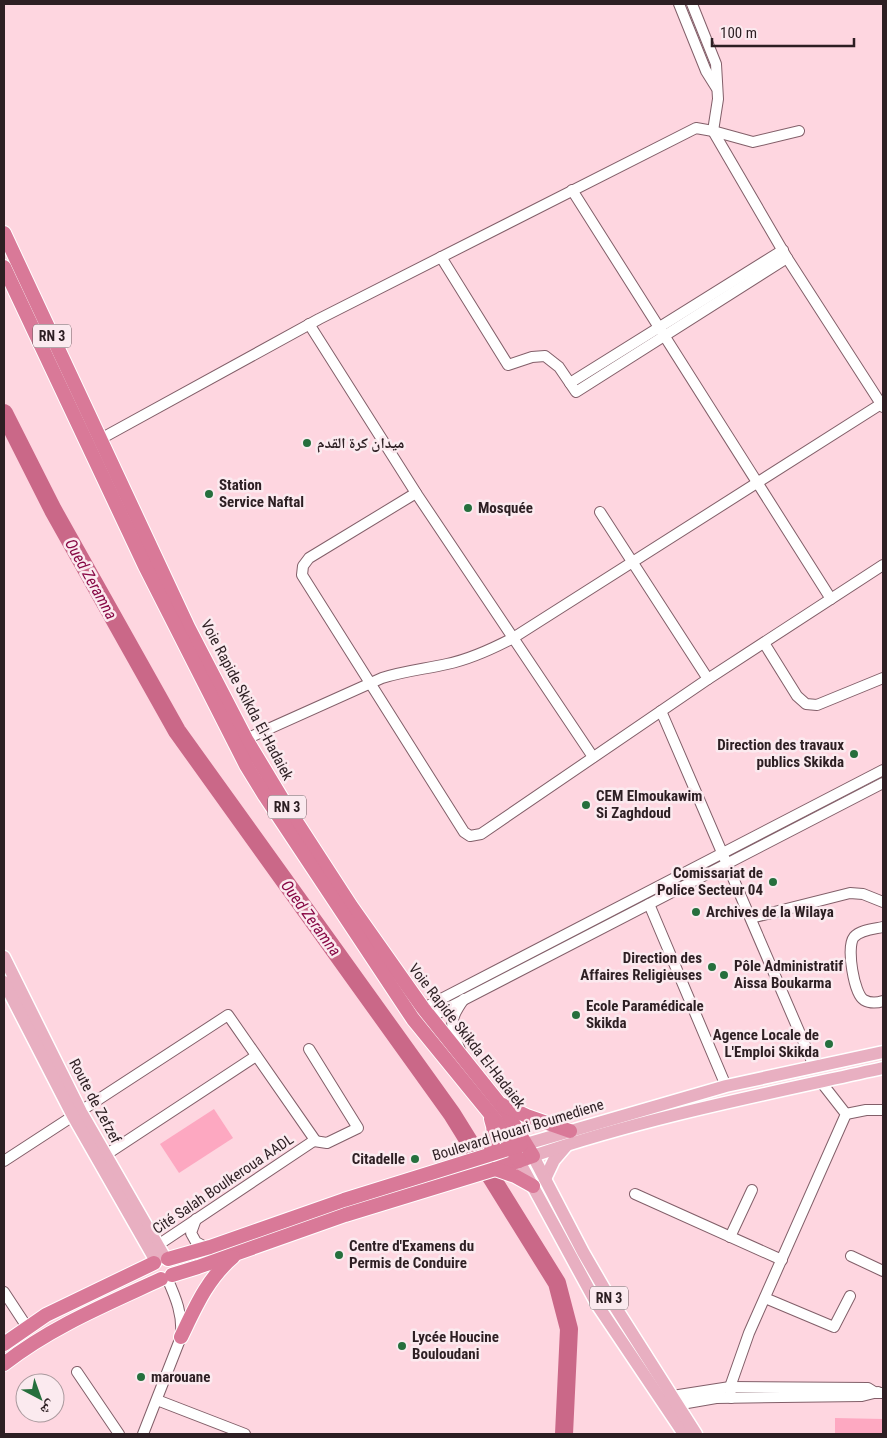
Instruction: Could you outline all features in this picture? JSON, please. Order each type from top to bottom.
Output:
[{"type":"highway","name":"Voie Rapide Skikda El-Hadaiek","points":[[4,233],[188,626],[246,739],[290,812],[420,1016],[463,1058],[500,1104],[530,1150]]},
{"type":"highway","name":"Voie Rapide Skikda El-Hadaiek","points":[[4,267],[88,446],[202,680],[246,765],[265,796],[488,1112],[497,1122],[512,1148]]},
{"type":"highway","points":[[500,1104],[569,1138]]},
{"type":"highway","points":[[488,1112],[493,1122],[495,1133],[494,1144],[490,1154]]},
{"type":"highway","name":"Boulevard Houari Boumediene","points":[[4,1344],[46,1316],[159,1257],[207,1248],[344,1200],[490,1154],[512,1148],[530,1150]]},
{"type":"highway","name":"RN 3","points":[[512,1148],[519,1162]]},
{"type":"highway","name":"Boulevard Houari Boumediene","points":[[4,1364],[22,1350],[68,1322],[167,1277],[198,1268],[345,1215],[519,1162],[530,1150]]},
{"type":"highway","points":[[496,1169],[532,1186]]},
{"type":"highway","points":[[181,1338],[205,1289],[218,1272],[238,1253]]},
{"type":"highway","points":[[159,1257],[173,1264],[174,1271],[167,1277]]},
{"type":"main road","name":"Route de Zefzef","points":[[4,957],[77,1114]]},
{"type":"main road","name":"Route de Zefzef","points":[[4,982],[159,1257]]},
{"type":"main road","name":"Boulevard Houari Boumediene","points":[[530,1150],[726,1086],[883,1052]]},
{"type":"main road","points":[[814,1066],[821,1082]]},
{"type":"main road","name":"Boulevard Houari Boumediene","points":[[569,1138],[883,1068]]},
{"type":"main road","points":[[545,1179],[554,1160],[569,1138]]},
{"type":"main road","name":"RN 3","points":[[530,1150],[583,1252],[664,1384],[684,1434]]},
{"type":"main road","name":"RN 3","points":[[519,1162],[598,1306],[696,1434]]},
{"type":"street","points":[[679,4],[706,71],[717,88]]},
{"type":"street","points":[[246,739],[371,682],[406,671],[462,660],[491,650],[513,638],[882,405],[785,254],[713,130],[718,99],[716,64],[692,4]]},
{"type":"street","points":[[88,446],[309,324],[696,128],[713,130],[753,142],[799,131]]},
{"type":"street","points":[[572,190],[831,599]]},
{"type":"street","points":[[441,257],[508,365],[532,356],[545,356],[559,367],[576,392],[662,332],[785,254]]},
{"type":"street","points":[[309,324],[416,493],[593,757]]},
{"type":"street","points":[[570,383],[662,332]]},
{"type":"street","points":[[416,493],[305,561],[302,570],[303,580],[371,682],[464,832],[470,836],[481,834],[708,679],[883,565]]},
{"type":"street","points":[[600,512],[708,679]]},
{"type":"street","points":[[764,643],[799,700],[809,705],[821,704],[883,678]]},
{"type":"street","points":[[661,711],[752,918],[814,1066]]},
{"type":"street","points":[[420,1016],[723,853],[883,770]]},
{"type":"street","points":[[420,1016],[465,998],[883,783]]},
{"type":"street","points":[[752,918],[850,893],[864,894],[883,902]]},
{"type":"street","points":[[649,904],[726,1086]]},
{"type":"street","points":[[883,927],[858,934],[850,944],[850,950],[860,996],[871,1003],[883,1001]]},
{"type":"street","points":[[463,1058],[452,1030],[452,1019],[465,998]]},
{"type":"street","name":"Cité Salah Boulkeroua AADL","points":[[77,1114],[228,1015],[314,1141]]},
{"type":"street","name":"Cité Salah Boulkeroua AADL","points":[[159,1257],[196,1219],[314,1141],[327,1143],[358,1128],[309,1049]]},
{"type":"street","points":[[102,1158],[256,1056]]},
{"type":"street","points":[[821,1082],[846,1114]]},
{"type":"street","points":[[846,1114],[866,1110],[883,1110]]},
{"type":"street","points":[[4,1161],[77,1114]]},
{"type":"street","points":[[731,1393],[749,1333],[846,1114]]},
{"type":"street","points":[[730,1237],[752,1190]]},
{"type":"street","points":[[635,1194],[782,1260]]},
{"type":"street","points":[[196,1219],[191,1234],[196,1242],[207,1248]]},
{"type":"street","points":[[851,1256],[883,1270]]},
{"type":"street","points":[[143,1434],[181,1338],[180,1312],[167,1277]]},
{"type":"street","points":[[4,1292],[27,1327]]},
{"type":"street","points":[[765,1298],[834,1328],[850,1296]]},
{"type":"street","points":[[77,1372],[118,1434]]},
{"type":"street","points":[[664,1384],[691,1397],[716,1398],[731,1393]]},
{"type":"street","points":[[672,1404],[691,1397],[731,1393],[868,1388],[881,1392]]},
{"type":"street","points":[[672,1404],[685,1407],[691,1397]]},
{"type":"street","points":[[157,1400],[245,1434]]},
{"type":"shaded area","points":[[214,1109],[233,1138],[179,1173],[160,1144]]},
{"type":"shaded area","points":[[835,1418],[883,1419],[883,1434],[835,1434]]},
{"type":"waterway","name":"Oued Zeramna","points":[[4,413],[53,510],[177,731],[452,1114],[557,1283],[569,1329],[564,1434]]},
{"type":"place","name":"ميدان كرة القدم","points":[[307,443]]},
{"type":"place","name":"Station Service Naftal","points":[[209,494]]},
{"type":"place","name":"Mosquée","points":[[468,508]]},
{"type":"place","name":"Direction des travaux publics Skikda","points":[[854,754]]},
{"type":"place","name":"CEM Elmoukawim Si Zaghdoud","points":[[586,805]]},
{"type":"place","name":"Comissariat de Police Secteur 04","points":[[773,882]]},
{"type":"place","name":"Archives de la Wilaya","points":[[696,912]]},
{"type":"place","name":"Direction des Affaires Religieuses","points":[[712,967]]},
{"type":"place","name":"Pôle Administratif Aissa Boukarma","points":[[724,975]]},
{"type":"place","name":"Ecole Paramédicale Skikda","points":[[576,1015]]},
{"type":"place","name":"Agence Locale de L'Emploi Skikda","points":[[829,1044]]},
{"type":"place","name":"Citadelle","points":[[415,1159]]},
{"type":"place","name":"Centre d'Examens du Permis de Conduire","points":[[339,1255]]},
{"type":"place","name":"Lycée Houcine Bouloudani","points":[[402,1346]]},
{"type":"place","name":"marouane","points":[[141,1377]]}]
